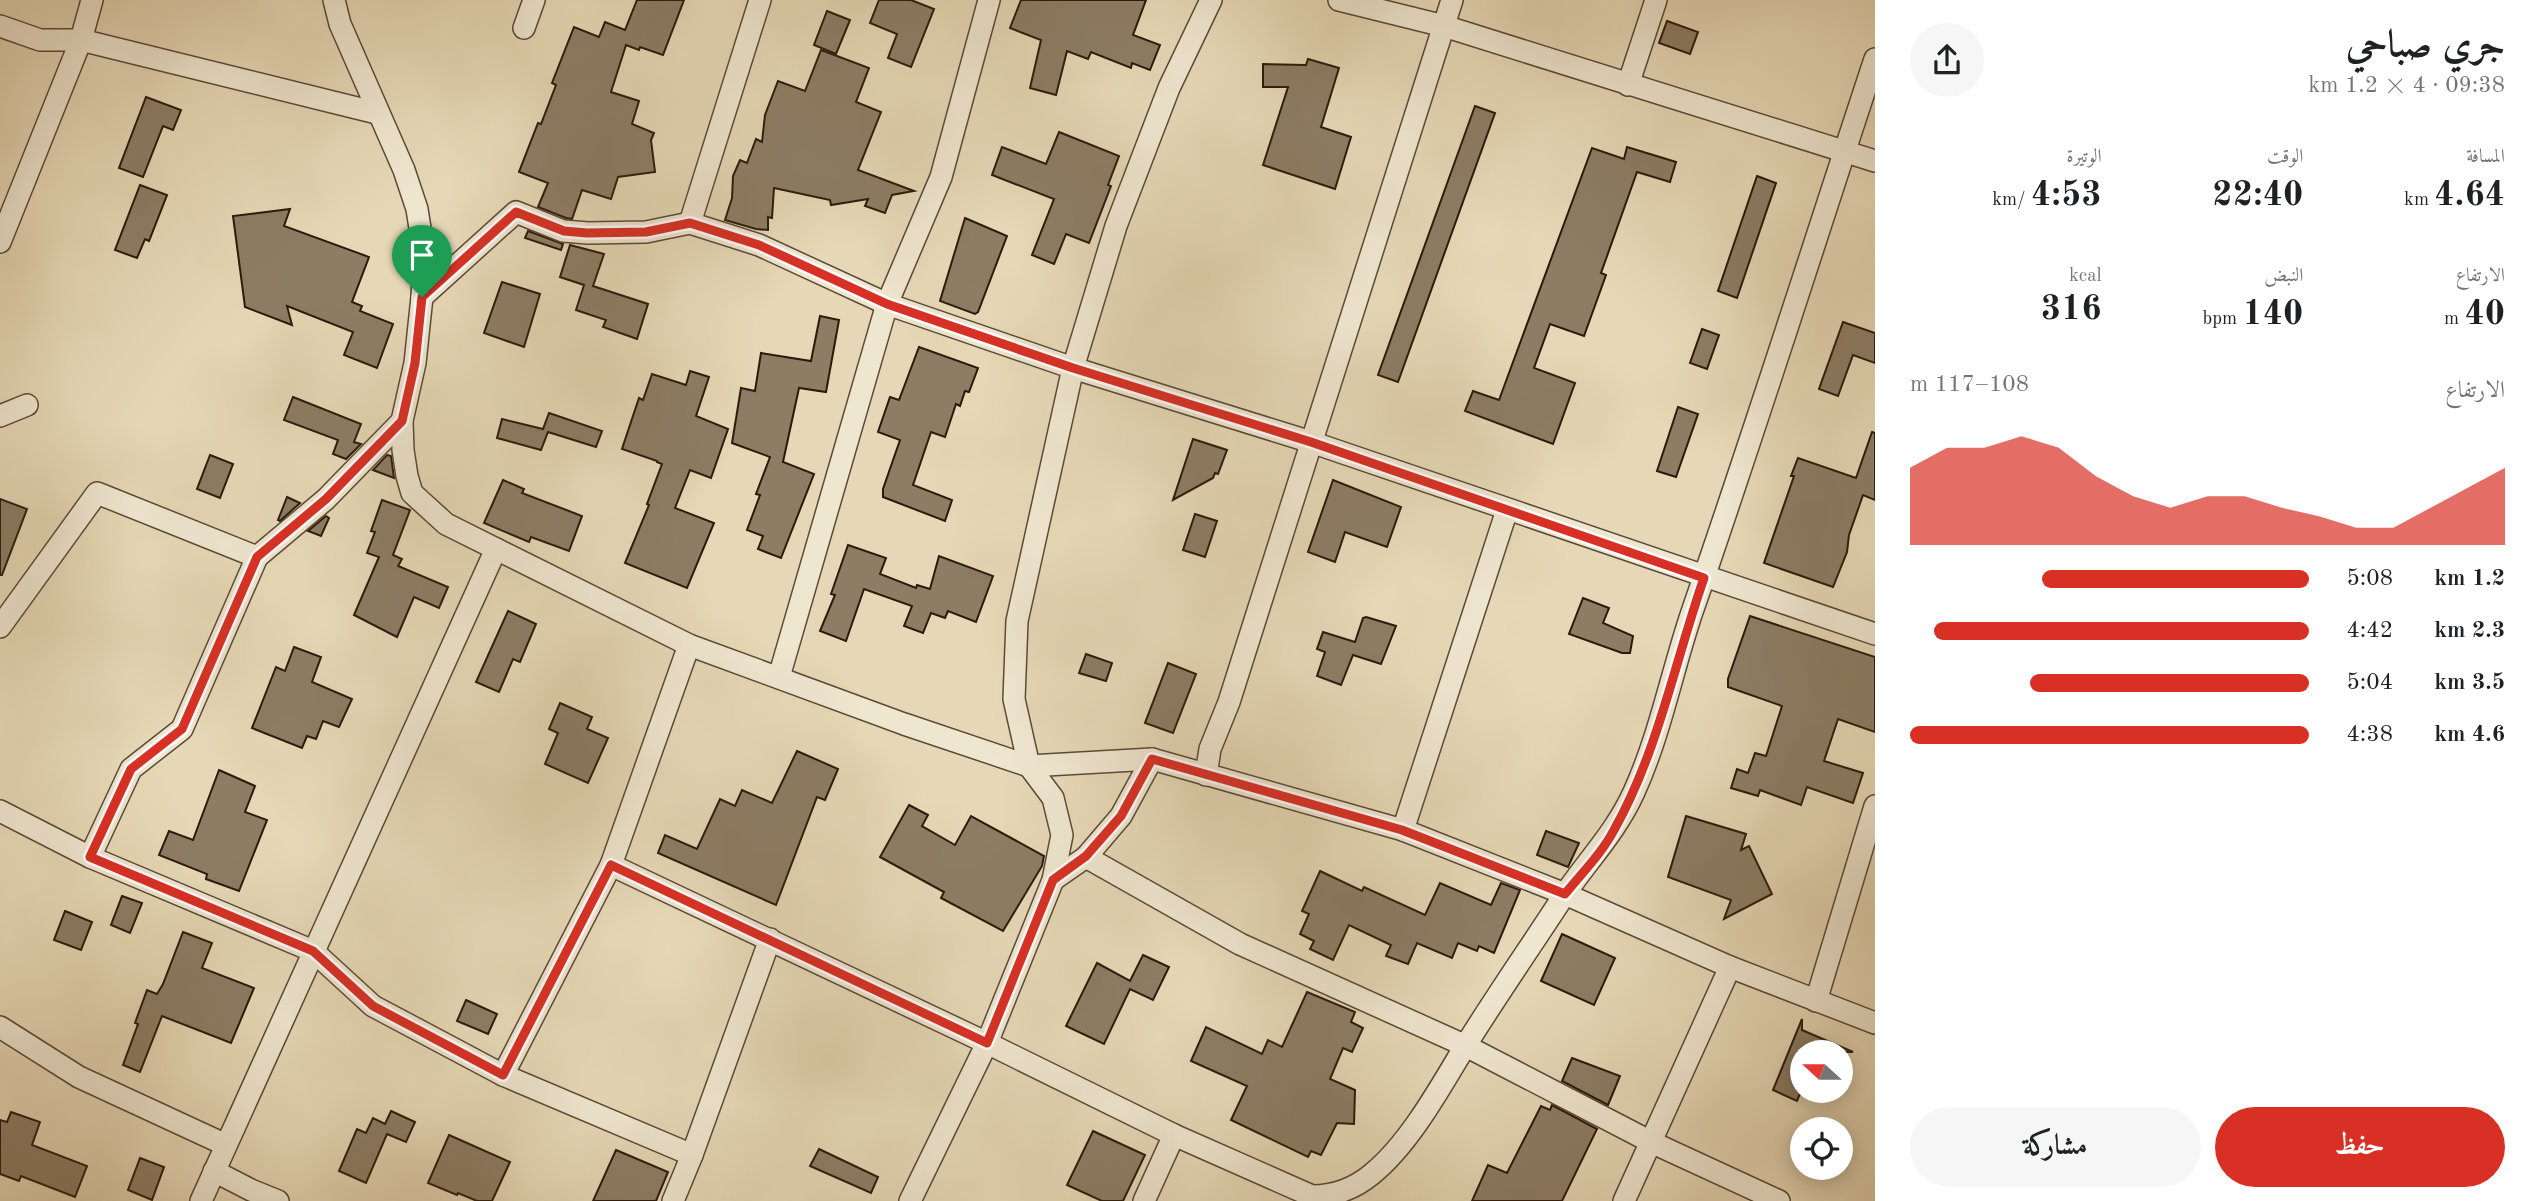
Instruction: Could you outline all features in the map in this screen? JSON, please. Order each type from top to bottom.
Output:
[{"type":"street","points":[[0,242],[81,40],[92,0]]},
{"type":"street","points":[[334,0],[340,24],[404,170],[417,209],[424,254],[422,297],[415,363],[402,421],[405,463],[412,493],[446,524],[689,645],[893,720],[1029,766],[1152,759],[1402,830],[1565,894],[1730,967],[1875,1023]]},
{"type":"street","points":[[524,28],[534,0]]},
{"type":"street","points":[[690,223],[760,0]]},
{"type":"street","points":[[779,677],[887,304],[941,177],[989,0]]},
{"type":"street","points":[[910,1201],[987,1043],[1053,880],[1062,835],[1060,819],[1054,798],[1029,766],[1014,699],[1017,621],[1073,368],[1116,226],[1169,88],[1211,0]]},
{"type":"street","points":[[1339,0],[1444,26],[1875,161]]},
{"type":"street","points":[[1206,775],[1210,749],[1229,702],[1451,0]]},
{"type":"street","points":[[1628,85],[1656,0]]},
{"type":"street","points":[[0,26],[40,40],[81,40],[377,113]]},
{"type":"street","points":[[611,865],[1174,1135],[1312,1196],[1327,1196],[1352,1188],[1374,1173],[1435,1097],[1565,894],[1613,833],[1634,793],[1875,59]]},
{"type":"street","points":[[422,297],[516,212],[564,231],[587,233],[646,232],[690,223],[759,245],[887,304],[1073,368],[1311,442],[1875,634]]},
{"type":"street","points":[[0,416],[27,405]]},
{"type":"street","points":[[90,857],[131,769],[182,729],[257,557],[326,499],[402,421]]},
{"type":"street","points":[[0,627],[97,493],[257,557]]},
{"type":"street","points":[[1402,830],[1507,510]]},
{"type":"street","points":[[201,1201],[496,549]]},
{"type":"street","points":[[503,1075],[611,865],[689,645]]},
{"type":"street","points":[[1053,880],[1086,856],[1121,816],[1152,759]]},
{"type":"street","points":[[1816,1001],[1875,806]]},
{"type":"street","points":[[0,811],[90,857],[313,951],[373,1006],[503,1075],[692,1155]]},
{"type":"street","points":[[1086,856],[1240,944],[1466,1046],[1651,1142],[1779,1201]]},
{"type":"street","points":[[673,1201],[770,939]]},
{"type":"street","points":[[1624,1201],[1730,967]]},
{"type":"street","points":[[0,1027],[79,1077],[226,1145]]},
{"type":"street","points":[[1144,1201],[1174,1135]]},
{"type":"street","points":[[215,1171],[251,1191],[278,1201]]},
{"type":"building","points":[[637,0],[684,0],[663,55],[626,45],[611,92],[639,101],[632,124],[654,133],[651,140],[655,172],[618,177],[611,199],[582,190],[572,219],[538,207],[548,183],[519,172],[556,85],[552,83],[574,27],[599,37],[605,22],[625,30]]},
{"type":"building","points":[[879,0],[911,0],[934,9],[911,67],[888,58],[897,34],[870,23]]},
{"type":"building","points":[[1021,0],[1146,0],[1133,35],[1160,45],[1150,70],[1132,63],[1131,68],[1091,52],[1088,59],[1067,51],[1056,95],[1030,88],[1041,40],[1010,28]]},
{"type":"building","points":[[827,11],[850,20],[836,54],[814,45]]},
{"type":"building","points":[[1667,21],[1698,32],[1690,54],[1659,43]]},
{"type":"building","points":[[821,50],[869,68],[856,102],[881,112],[858,170],[914,191],[892,195],[885,213],[865,206],[868,199],[831,205],[830,200],[774,188],[772,218],[768,217],[768,230],[725,220],[732,198],[733,176],[740,160],[747,163],[756,139],[762,142],[765,115],[778,81],[805,91]]},
{"type":"building","points":[[1308,59],[1339,68],[1321,127],[1351,137],[1335,189],[1263,165],[1288,87],[1263,87],[1263,64],[1306,65]]},
{"type":"building","points":[[146,97],[181,110],[173,130],[163,126],[143,177],[119,168]]},
{"type":"building","points":[[1475,106],[1495,113],[1398,382],[1378,375]]},
{"type":"building","points":[[1059,132],[1119,156],[1108,185],[1111,186],[1089,243],[1066,234],[1054,264],[1032,255],[1054,199],[992,175],[1002,147],[1046,164]]},
{"type":"building","points":[[1627,147],[1676,162],[1670,182],[1637,172],[1601,273],[1606,275],[1584,336],[1550,324],[1534,368],[1575,383],[1553,444],[1465,411],[1473,391],[1499,400],[1592,148],[1624,159]]},
{"type":"building","points":[[1757,176],[1776,183],[1737,298],[1718,291]]},
{"type":"building","points":[[140,185],[167,195],[149,241],[145,239],[137,258],[115,250]]},
{"type":"building","points":[[290,209],[284,226],[369,257],[352,302],[362,306],[360,311],[393,324],[377,368],[344,355],[353,332],[287,306],[292,325],[245,307],[233,216]]},
{"type":"building","points":[[965,218],[1007,236],[975,314],[940,301]]},
{"type":"building","points":[[528,231],[563,244],[561,250],[525,238]]},
{"type":"building","points":[[570,245],[604,254],[593,286],[648,304],[637,339],[603,327],[606,320],[576,310],[584,285],[560,277]]},
{"type":"building","points":[[502,282],[540,294],[524,347],[484,333]]},
{"type":"building","points":[[820,316],[839,320],[826,392],[799,388],[783,462],[814,474],[781,558],[758,549],[763,536],[747,530],[760,495],[756,494],[770,457],[732,443],[741,388],[755,391],[761,353],[811,361]]},
{"type":"building","points":[[1843,322],[1875,333],[1875,363],[1853,355],[1838,396],[1819,389]]},
{"type":"building","points":[[1702,329],[1719,335],[1707,369],[1690,363]]},
{"type":"building","points":[[919,347],[978,368],[969,392],[965,391],[960,406],[956,404],[945,437],[931,432],[913,485],[952,500],[945,521],[883,497],[883,489],[900,440],[878,432],[890,397],[899,400]]},
{"type":"building","points":[[690,371],[709,377],[696,416],[728,429],[711,478],[690,470],[675,508],[714,523],[687,588],[625,563],[649,505],[647,504],[662,464],[622,449],[639,398],[643,400],[652,374],[686,385]]},
{"type":"building","points":[[293,397],[361,424],[354,442],[361,444],[346,459],[333,454],[338,440],[284,420]]},
{"type":"building","points":[[1678,407],[1698,414],[1676,477],[1657,471]]},
{"type":"building","points":[[549,413],[602,431],[596,447],[548,432],[541,450],[497,438],[502,419],[543,429]]},
{"type":"building","points":[[1872,432],[1875,433],[1875,500],[1863,495],[1849,535],[1847,552],[1833,587],[1764,563],[1798,458],[1856,478]]},
{"type":"building","points":[[1193,439],[1227,450],[1218,474],[1215,473],[1213,478],[1173,500]]},
{"type":"building","points":[[210,455],[233,464],[220,498],[197,489]]},
{"type":"building","points":[[387,455],[391,456],[394,478],[373,470]]},
{"type":"building","points":[[503,480],[524,489],[522,493],[582,516],[569,551],[531,537],[529,542],[484,523]]},
{"type":"building","points":[[1333,480],[1401,507],[1387,547],[1345,532],[1335,562],[1308,552]]},
{"type":"building","points":[[287,497],[300,503],[280,521],[278,520]]},
{"type":"building","points":[[0,499],[27,509],[2,575],[0,575]]},
{"type":"building","points":[[382,500],[410,510],[393,555],[402,559],[398,566],[448,587],[439,608],[414,597],[397,637],[354,615],[379,557],[367,553],[375,532],[371,531]]},
{"type":"building","points":[[1195,514],[1217,521],[1205,557],[1183,550]]},
{"type":"building","points":[[326,516],[329,518],[321,536],[308,531]]},
{"type":"building","points":[[848,545],[886,558],[880,574],[916,588],[917,585],[930,589],[939,556],[993,576],[976,622],[948,611],[945,618],[931,613],[923,633],[904,626],[912,606],[864,589],[846,641],[820,631],[835,595],[831,594]]},
{"type":"building","points":[[1583,598],[1609,608],[1603,623],[1633,636],[1630,653],[1622,653],[1569,634]]},
{"type":"building","points":[[508,611],[536,624],[520,662],[513,659],[499,692],[476,682]]},
{"type":"building","points":[[1750,616],[1875,657],[1875,732],[1838,719],[1824,761],[1863,773],[1853,803],[1807,787],[1801,805],[1760,790],[1758,796],[1731,788],[1737,769],[1748,773],[1755,753],[1766,756],[1782,706],[1728,687],[1728,679]]},
{"type":"building","points":[[1363,618],[1396,626],[1381,664],[1353,655],[1341,685],[1317,676],[1325,652],[1317,649],[1323,632],[1355,642]]},
{"type":"building","points":[[294,647],[321,657],[312,682],[352,699],[339,727],[323,721],[316,739],[307,736],[302,748],[252,728],[276,667],[285,671]]},
{"type":"building","points":[[1086,654],[1112,663],[1106,681],[1079,673]]},
{"type":"building","points":[[1168,663],[1196,674],[1173,733],[1145,723]]},
{"type":"building","points":[[560,703],[592,717],[587,729],[608,738],[588,783],[545,764],[558,733],[549,729]]},
{"type":"building","points":[[797,751],[838,769],[825,800],[817,797],[776,905],[658,853],[665,835],[697,849],[720,799],[735,806],[742,790],[772,803]]},
{"type":"building","points":[[219,770],[255,786],[245,812],[267,820],[239,891],[206,879],[207,874],[159,855],[169,831],[193,840]]},
{"type":"building","points":[[909,805],[928,815],[922,826],[955,845],[971,816],[1044,856],[1042,866],[1003,931],[941,898],[944,892],[880,857]]},
{"type":"building","points":[[1686,816],[1746,834],[1741,850],[1749,846],[1772,894],[1724,919],[1731,900],[1668,877]]},
{"type":"building","points":[[1546,831],[1579,843],[1568,867],[1537,855]]},
{"type":"building","points":[[1320,871],[1362,891],[1364,887],[1425,915],[1440,883],[1491,905],[1501,883],[1520,890],[1494,953],[1479,946],[1477,951],[1458,943],[1452,958],[1417,943],[1408,964],[1386,956],[1391,945],[1349,925],[1333,960],[1310,949],[1314,941],[1300,934],[1309,914],[1302,911]]},
{"type":"building","points":[[122,896],[142,903],[130,933],[111,925]]},
{"type":"building","points":[[65,911],[92,922],[81,950],[54,940]]},
{"type":"building","points":[[183,932],[212,943],[202,968],[254,988],[231,1043],[162,1016],[140,1072],[123,1065],[138,1024],[135,1023],[147,990],[157,994],[163,984]]},
{"type":"building","points":[[1562,934],[1615,958],[1594,1005],[1541,981]]},
{"type":"building","points":[[1143,955],[1169,967],[1153,1000],[1130,989],[1104,1044],[1066,1026],[1097,963],[1130,981]]},
{"type":"building","points":[[1307,992],[1355,1012],[1351,1022],[1363,1028],[1352,1052],[1343,1048],[1330,1079],[1355,1090],[1354,1124],[1337,1123],[1321,1155],[1311,1151],[1308,1157],[1231,1120],[1247,1086],[1191,1061],[1206,1027],[1262,1054],[1268,1040],[1282,1047]]},
{"type":"building","points":[[466,1000],[497,1014],[488,1034],[457,1021]]},
{"type":"building","points":[[1802,1019],[1802,1030],[1825,1040],[1793,1040]]},
{"type":"building","points":[[1790,1048],[1790,1098],[1773,1090]]},
{"type":"building","points":[[1572,1058],[1620,1076],[1608,1105],[1562,1081]]},
{"type":"building","points":[[1552,1105],[1597,1129],[1562,1201],[1472,1201],[1488,1165],[1507,1173],[1541,1106],[1550,1110]]},
{"type":"building","points":[[391,1111],[415,1122],[406,1142],[387,1134],[366,1183],[339,1171],[357,1129],[366,1133],[373,1118],[385,1124]]},
{"type":"building","points":[[11,1112],[40,1122],[32,1145],[87,1166],[75,1197],[21,1176],[19,1181],[0,1174],[0,1120],[7,1122]]},
{"type":"building","points":[[1093,1131],[1145,1155],[1123,1201],[1102,1201],[1067,1185]]},
{"type":"building","points":[[449,1135],[510,1162],[492,1201],[477,1201],[428,1183]]},
{"type":"building","points":[[819,1149],[878,1177],[871,1193],[810,1166]]},
{"type":"building","points":[[616,1150],[668,1172],[656,1201],[593,1201]]},
{"type":"building","points":[[140,1158],[164,1167],[152,1200],[128,1190]]},
{"type":"route","points":[[516,212],[564,231],[587,233],[646,232],[690,223],[759,245],[887,304],[1073,368],[1311,442],[1704,578],[1634,793],[1613,833],[1565,894],[1402,830],[1152,759],[1121,816],[1086,856],[1053,880],[987,1043],[611,865],[503,1075],[373,1006],[313,951],[90,857],[131,769],[182,729],[257,557],[326,499],[402,421],[415,363],[422,297],[516,212]]}]
